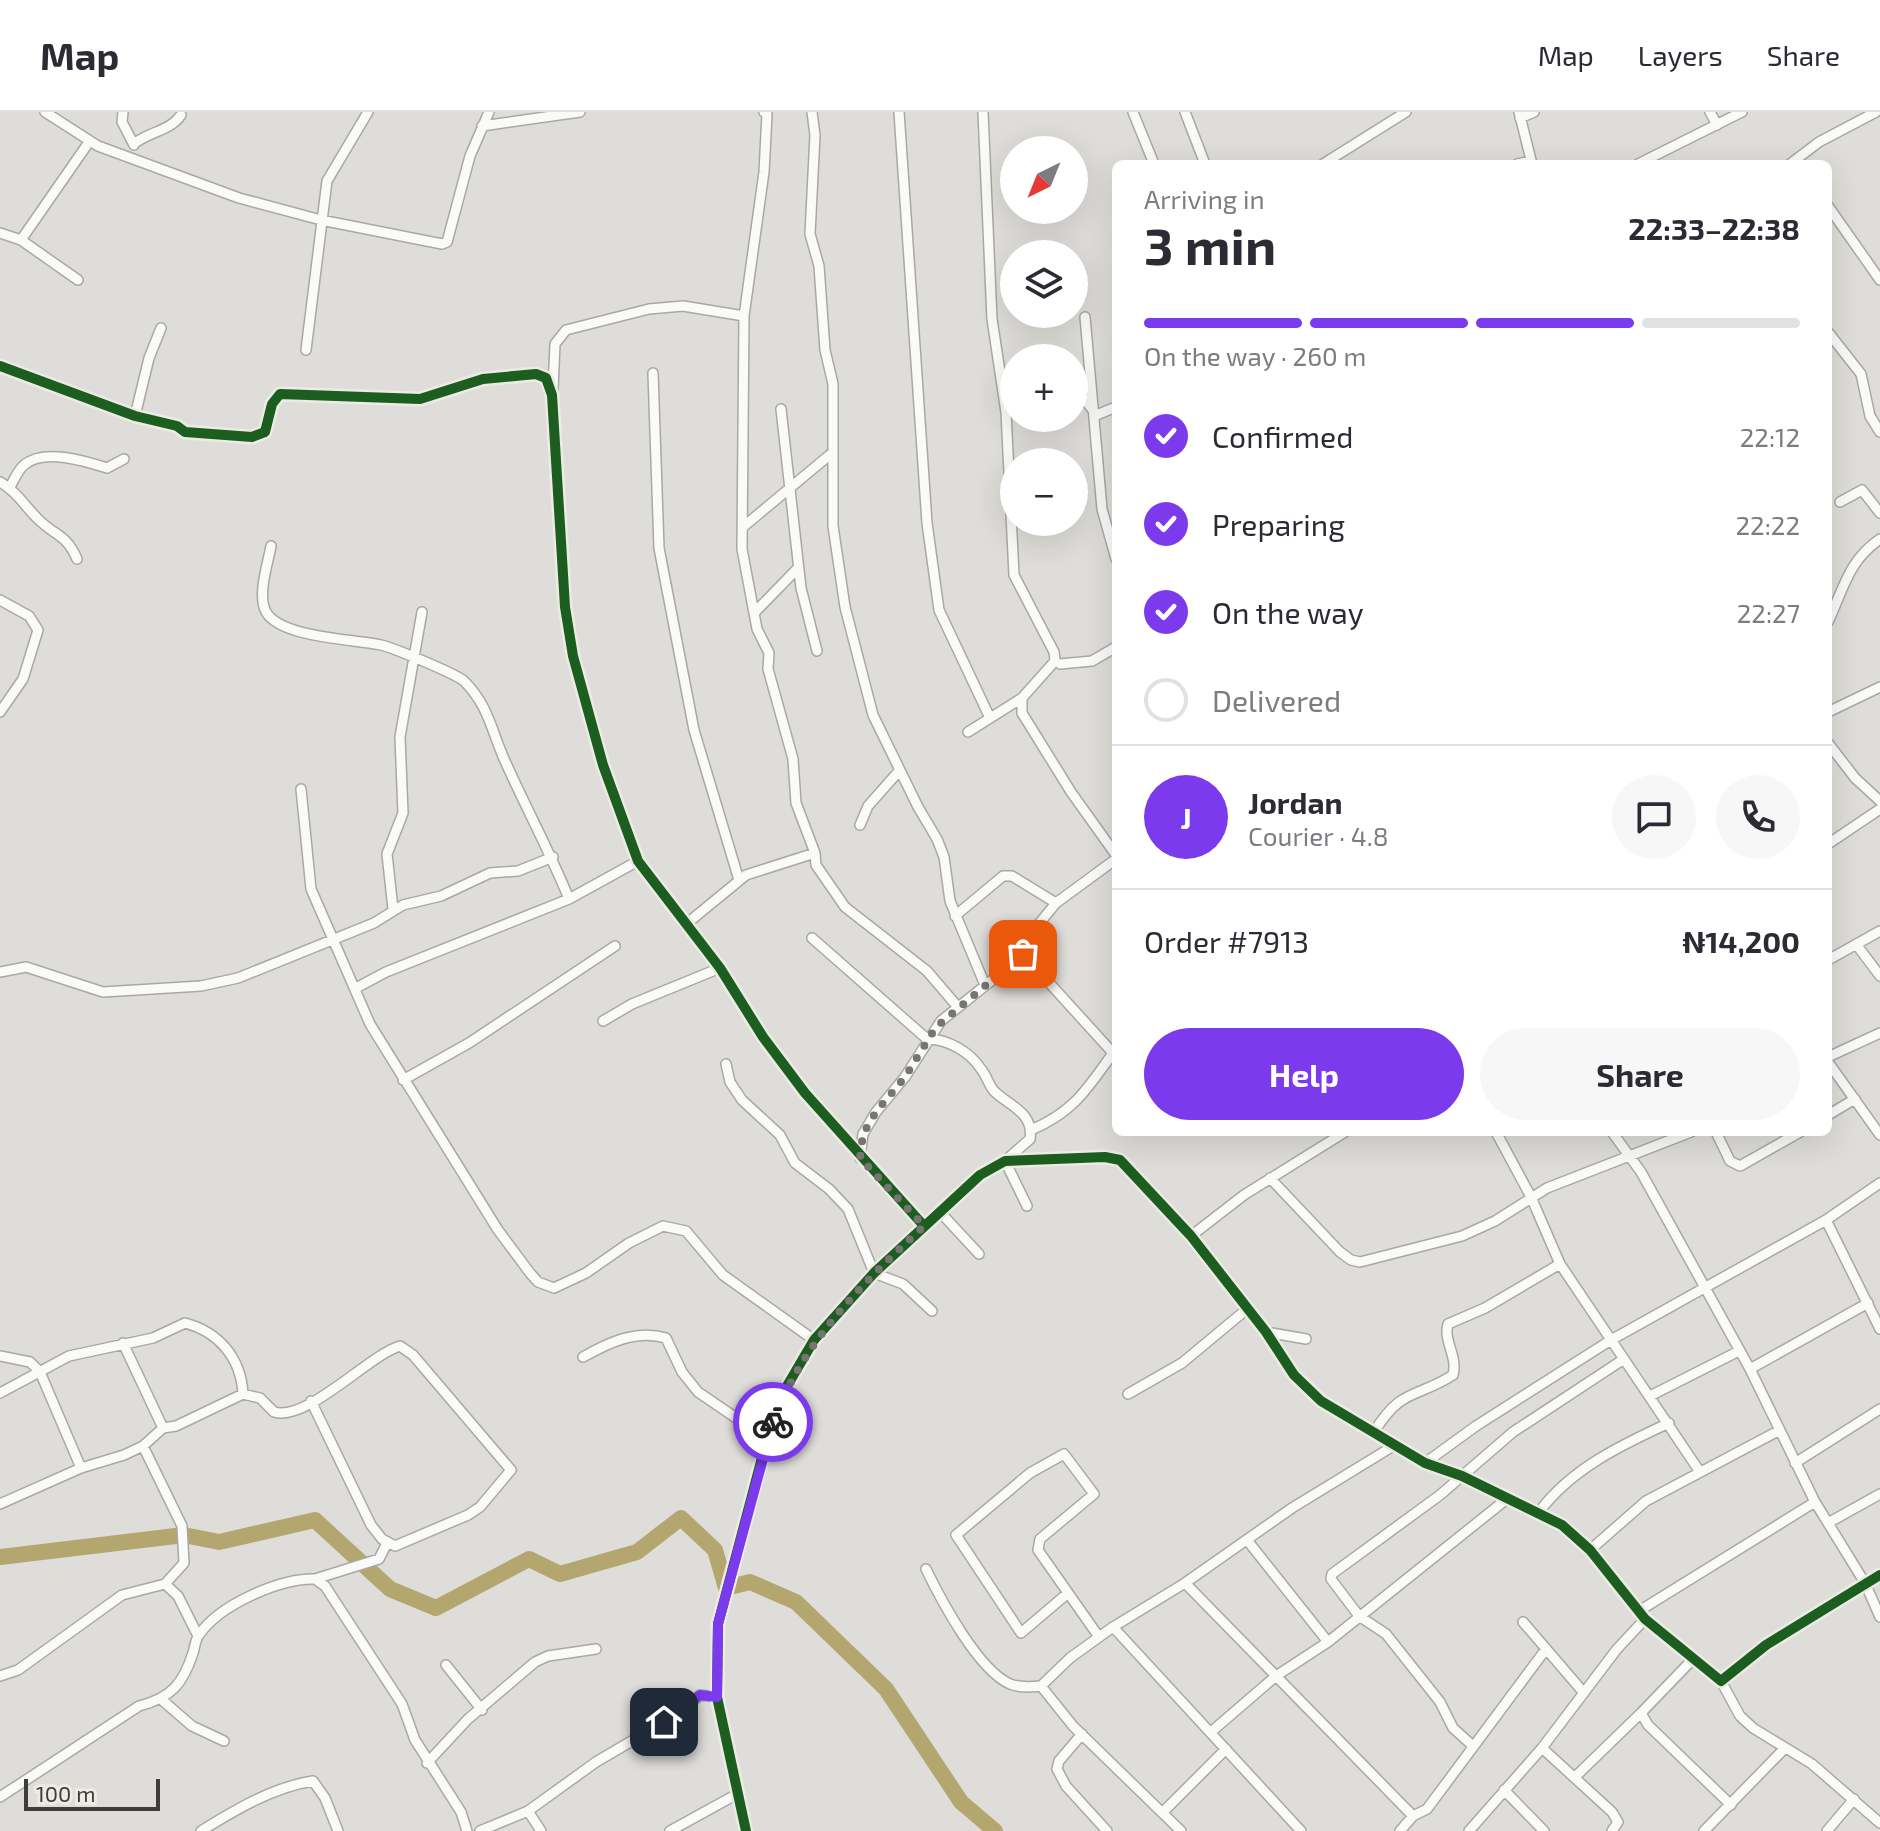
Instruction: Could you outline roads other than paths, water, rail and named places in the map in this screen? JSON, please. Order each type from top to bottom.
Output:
[{"type":"street","points":[[45,112],[89,142],[239,198],[321,220],[446,243],[470,156],[489,112]]},
{"type":"street","points":[[123,112],[122,122],[135,143]]},
{"type":"street","points":[[306,350],[327,181],[368,112]]},
{"type":"street","points":[[482,126],[580,112]]},
{"type":"street","points":[[764,112],[767,114],[764,172],[744,316],[742,549],[754,613],[769,653],[768,669],[793,759],[796,803],[815,853],[816,865],[845,907],[927,971],[957,1006]]},
{"type":"street","points":[[812,112],[815,135],[810,234],[819,266],[825,350],[833,384],[833,526],[845,607],[873,715],[941,848],[955,916],[985,985]]},
{"type":"street","points":[[899,112],[927,523],[939,610],[990,718]]},
{"type":"street","points":[[983,112],[992,319],[1000,361]]},
{"type":"street","points":[[1133,112],[1152,160]]},
{"type":"street","points":[[1185,112],[1203,160]]},
{"type":"street","points":[[1329,160],[1406,112]]},
{"type":"street","points":[[1530,160],[1520,115],[1534,112]]},
{"type":"street","points":[[1710,112],[1717,125]]},
{"type":"street","points":[[1661,159],[1742,112]]},
{"type":"street","points":[[1795,160],[1819,142],[1876,112]]},
{"type":"street","points":[[130,155],[135,143],[155,130],[174,125],[181,115]]},
{"type":"street","points":[[21,240],[61,178],[89,142]]},
{"type":"street","points":[[1832,212],[1880,280]]},
{"type":"street","points":[[0,233],[21,240],[78,280]]},
{"type":"street","points":[[744,316],[683,306],[649,309],[566,330],[555,344],[552,395],[565,607],[573,656],[603,765],[638,861],[720,968],[784,1066],[860,1158],[924,1226]]},
{"type":"street","points":[[135,416],[149,358],[161,328]]},
{"type":"street","points":[[1086,328],[1102,509],[1112,545]]},
{"type":"street","points":[[1832,337],[1861,374],[1870,416],[1880,432]]},
{"type":"street","points":[[0,366],[135,416],[177,426],[185,432],[252,437],[265,432],[272,404],[280,394],[420,399],[483,379],[536,374],[546,378],[552,395]]},
{"type":"street","points":[[653,373],[659,548],[694,730],[739,880]]},
{"type":"street","points":[[1088,405],[1094,416]]},
{"type":"street","points":[[781,409],[798,568],[817,651]]},
{"type":"street","points":[[1094,416],[1112,409]]},
{"type":"street","points":[[968,732],[1022,698],[1055,661],[1054,652],[1014,575],[1010,432]]},
{"type":"street","points":[[743,527],[789,492],[832,453]]},
{"type":"street","points":[[77,559],[65,538],[36,517],[5,484],[34,460],[72,459],[107,468],[124,459]]},
{"type":"street","points":[[1840,502],[1862,490],[1880,513]]},
{"type":"street","points":[[1832,612],[1848,570],[1864,550],[1880,539]]},
{"type":"street","points":[[271,546],[263,601],[269,616],[288,627],[332,639],[381,645],[453,673],[487,708],[506,764],[553,857],[569,899]]},
{"type":"street","points":[[754,613],[798,568]]},
{"type":"street","points":[[0,600],[29,616],[38,630],[23,679],[0,712]]},
{"type":"street","points":[[393,909],[387,854],[403,813],[400,737],[416,661],[422,612]]},
{"type":"street","points":[[1060,664],[1092,661],[1112,649]]},
{"type":"street","points":[[1832,710],[1880,687]]},
{"type":"street","points":[[1022,698],[1022,713],[1112,851]]},
{"type":"street","points":[[1832,748],[1855,778],[1880,801]]},
{"type":"street","points":[[860,825],[868,806],[899,771]]},
{"type":"street","points":[[301,789],[311,889],[370,1024],[403,1080],[459,1162],[498,1230],[538,1282],[554,1288],[567,1283],[663,1226],[686,1231],[723,1275],[814,1340]]},
{"type":"street","points":[[1832,841],[1880,809]]},
{"type":"street","points":[[685,925],[739,880],[815,853]]},
{"type":"street","points":[[0,972],[26,967],[103,992],[201,986],[250,975],[374,923],[393,909],[441,896],[490,873],[518,871],[553,857]]},
{"type":"street","points":[[860,1158],[863,1134],[910,1070],[927,1039],[957,1006],[1023,954],[1038,925],[1056,903],[1112,860]]},
{"type":"street","points":[[356,988],[386,972],[569,899],[638,861]]},
{"type":"street","points":[[955,916],[1003,876],[1012,876],[1056,903]]},
{"type":"street","points":[[1832,958],[1880,931]]},
{"type":"street","points":[[746,1831],[717,1697],[718,1624],[767,1439],[787,1386],[814,1340],[874,1273],[980,1175],[1026,1145],[1031,1130],[1019,1109],[994,1090],[971,1058],[948,1042],[927,1039],[812,938]]},
{"type":"street","points":[[1856,944],[1880,976]]},
{"type":"street","points":[[403,1080],[469,1043],[615,946]]},
{"type":"street","points":[[1023,954],[1112,1048]]},
{"type":"street","points":[[603,1021],[632,1004],[720,968]]},
{"type":"street","points":[[1832,1057],[1880,1033]]},
{"type":"street","points":[[1031,1130],[1056,1120],[1088,1089],[1112,1055]]},
{"type":"street","points":[[726,1064],[730,1082],[742,1100],[780,1135],[795,1163],[829,1189],[848,1209],[874,1273],[903,1284],[932,1311]]},
{"type":"street","points":[[1832,1065],[1880,1135]]},
{"type":"street","points":[[1832,1113],[1855,1099]]},
{"type":"street","points":[[1191,1236],[1270,1178],[1338,1136]]},
{"type":"street","points":[[1498,1136],[1531,1197],[1560,1264],[1700,1472]]},
{"type":"street","points":[[1614,1136],[1641,1172],[1737,1352],[1750,1369],[1815,1502],[1865,1583],[1880,1617]]},
{"type":"street","points":[[1270,1178],[1340,1252],[1360,1262],[1462,1236],[1495,1221],[1531,1197],[1626,1155],[1680,1136]]},
{"type":"street","points":[[1718,1136],[1730,1161],[1740,1166],[1793,1136]]},
{"type":"street","points":[[1005,1161],[1105,1157],[1120,1160],[1191,1236],[1266,1332],[1294,1375],[1321,1401],[1425,1463],[1462,1476],[1562,1525],[1590,1550],[1642,1615],[1721,1681],[1740,1716],[1812,1764],[1880,1823]]},
{"type":"street","points":[[1005,1161],[1027,1206]]},
{"type":"street","points":[[1425,1463],[1476,1426],[1611,1340],[1826,1220],[1880,1183]]},
{"type":"street","points":[[940,1212],[979,1254]]},
{"type":"street","points":[[1826,1220],[1880,1329]]},
{"type":"street","points":[[1374,1432],[1391,1406],[1406,1394],[1440,1383],[1453,1375],[1454,1354],[1446,1331],[1448,1324],[1485,1308],[1560,1264]]},
{"type":"street","points":[[1750,1369],[1868,1303]]},
{"type":"street","points":[[1128,1394],[1182,1363],[1247,1309]]},
{"type":"street","points":[[0,1393],[69,1356],[153,1338],[185,1323],[211,1331],[233,1361],[243,1394]]},
{"type":"street","points":[[1266,1332],[1306,1339]]},
{"type":"street","points":[[583,1357],[605,1344],[632,1336],[666,1338],[682,1372],[704,1399],[767,1439]]},
{"type":"street","points":[[123,1343],[163,1428]]},
{"type":"street","points":[[0,1504],[81,1468],[143,1446],[163,1428],[176,1426],[243,1394],[260,1398],[279,1414],[311,1401],[400,1346],[413,1355],[511,1470],[480,1507],[468,1515],[406,1543],[387,1543],[371,1525],[311,1401]]},
{"type":"street","points":[[1650,1396],[1737,1352]]},
{"type":"street","points":[[0,1356],[30,1362],[40,1372],[81,1468]]},
{"type":"street","points":[[1473,1746],[1453,1728],[1440,1702],[1386,1634],[1359,1616],[1331,1579],[1332,1574],[1462,1476],[1513,1432],[1624,1359]]},
{"type":"street","points":[[1795,1463],[1880,1409]]},
{"type":"street","points":[[1539,1512],[1555,1490],[1575,1475],[1623,1444],[1669,1423]]},
{"type":"street","points":[[1590,1550],[1646,1501],[1780,1430]]},
{"type":"street","points":[[926,1569],[952,1619],[998,1677],[1013,1685],[1041,1686],[1113,1627],[1185,1583],[1292,1508],[1395,1445]]},
{"type":"street","points":[[0,1676],[18,1670],[122,1595],[165,1584],[184,1563],[184,1535],[177,1513],[143,1446]]},
{"type":"street","points":[[1068,1593],[1060,1603],[1021,1633],[956,1535],[1030,1473],[1064,1454],[1094,1494],[1040,1539],[1038,1550],[1099,1637]]},
{"type":"street","points":[[1828,1523],[1880,1494]]},
{"type":"street","points":[[1211,1732],[1276,1676],[1328,1642],[1508,1498]]},
{"type":"street","points":[[1469,1831],[1542,1748],[1642,1615],[1815,1502]]},
{"type":"street","points":[[1247,1540],[1328,1642]]},
{"type":"street","points":[[0,1797],[139,1706],[162,1700],[177,1689],[198,1636],[255,1593],[379,1559],[387,1543]]},
{"type":"street","points":[[1721,1681],[1766,1645],[1880,1575]]},
{"type":"street","points":[[315,1579],[325,1586],[397,1695],[427,1763],[461,1812],[467,1831]]},
{"type":"street","points":[[1185,1583],[1413,1816]]},
{"type":"street","points":[[165,1584],[178,1596],[198,1636]]},
{"type":"street","points":[[1060,1603],[1075,1604]]},
{"type":"street","points":[[1523,1622],[1584,1693]]},
{"type":"street","points":[[1113,1627],[1301,1831]]},
{"type":"street","points":[[427,1763],[468,1719],[535,1662],[548,1656],[596,1649]]},
{"type":"street","points":[[1400,1831],[1413,1816],[1427,1809],[1546,1649]]},
{"type":"street","points":[[1576,1776],[1693,1659]]},
{"type":"street","points":[[446,1665],[482,1710]]},
{"type":"street","points":[[1041,1686],[1082,1734],[1181,1831]]},
{"type":"street","points":[[485,1830],[528,1811],[596,1762],[681,1712],[700,1695],[717,1697]]},
{"type":"street","points":[[162,1700],[192,1726],[224,1741]]},
{"type":"street","points":[[1641,1713],[1648,1725],[1731,1805]]},
{"type":"street","points":[[1082,1734],[1059,1761],[1057,1769],[1066,1786],[1107,1831]]},
{"type":"street","points":[[1542,1748],[1612,1812],[1618,1822],[1612,1831]]},
{"type":"street","points":[[1704,1831],[1785,1748]]},
{"type":"street","points":[[1163,1812],[1226,1749]]},
{"type":"street","points":[[201,1831],[236,1810],[296,1784],[313,1781],[325,1798],[338,1831]]},
{"type":"street","points":[[1504,1790],[1544,1831]]},
{"type":"street","points":[[670,1831],[739,1793]]},
{"type":"street","points":[[1827,1831],[1854,1799]]},
{"type":"street","points":[[528,1811],[541,1831]]},
{"type":"waterway","points":[[0,1557],[184,1535],[219,1542],[315,1520],[390,1589],[436,1608],[529,1559],[560,1574],[637,1552],[681,1518],[715,1550],[726,1588],[750,1582],[796,1602],[886,1689],[961,1802],[995,1831]]}]
